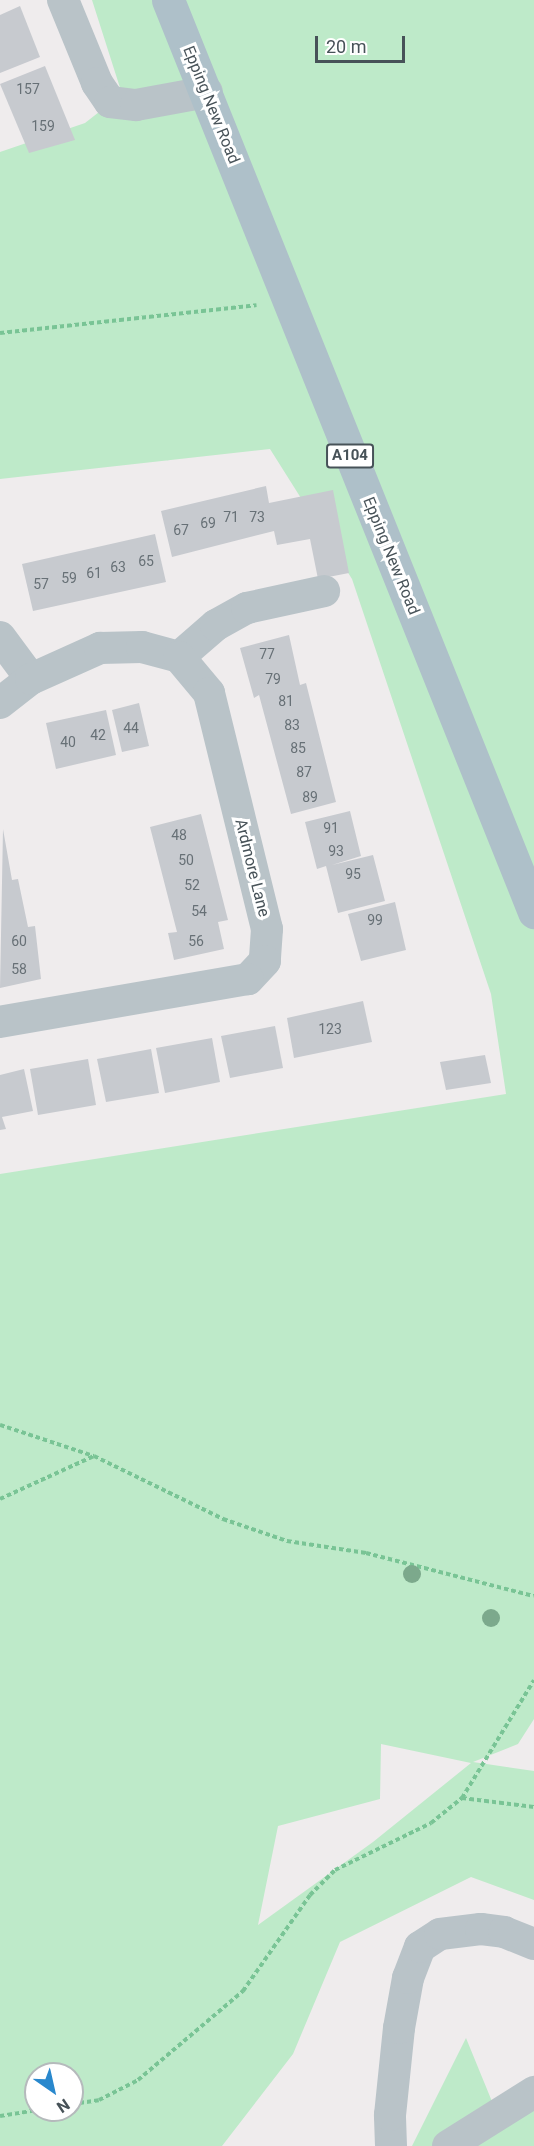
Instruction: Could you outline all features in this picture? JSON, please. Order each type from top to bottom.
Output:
[{"type":"main road","name":"Epping New Road","points":[[168,0],[207,92],[288,302],[534,912]]},
{"type":"street","points":[[63,0],[97,83],[110,102],[136,105],[207,92]]},
{"type":"street","points":[[0,703],[31,678],[100,648],[141,647],[179,657],[216,625],[247,608],[324,591]]},
{"type":"street","points":[[0,637],[31,678]]},
{"type":"street","name":"Ardmore Lane","points":[[0,1022],[248,979],[265,961],[267,929],[209,693],[179,657]]},
{"type":"street","points":[[391,2146],[390,2115],[399,2028],[408,1978],[420,1947],[440,1934],[482,1929],[504,1932],[534,1944]]},
{"type":"street","points":[[448,2146],[534,2091]]},
{"type":"path","points":[[0,333],[288,302]]},
{"type":"path","points":[[0,1425],[94,1456],[224,1519],[287,1541],[366,1553],[534,1596]]},
{"type":"path","points":[[0,1498],[94,1456]]},
{"type":"path","points":[[84,2102],[99,2100],[138,2080],[243,1991],[310,1895],[335,1870],[431,1823],[462,1798],[534,1680]]},
{"type":"path","points":[[462,1798],[534,1807]]},
{"type":"path","points":[[0,2116],[24,2112]]},
{"type":"green space","points":[[92,0],[534,0],[534,1719],[518,1744],[473,1762],[534,1771],[534,1900],[471,1877],[340,1942],[293,2054],[222,2146],[0,2146],[0,1174],[506,1094],[491,994],[352,579],[270,449],[0,479],[0,152],[85,123],[122,94]],"holes":[[[381,1744],[471,1763],[373,1842],[258,1925],[278,1826],[380,1799]]]},
{"type":"green space","points":[[466,2038],[500,2121],[534,2107],[534,2146],[412,2146]]},
{"type":"building","points":[[20,6],[40,57],[0,73],[0,15]]},
{"type":"building","points":[[45,66],[75,140],[29,153],[0,84]]},
{"type":"building","points":[[266,486],[269,503],[333,490],[349,573],[318,579],[310,539],[277,545],[274,531],[172,557],[161,511]]},
{"type":"building","points":[[155,534],[166,582],[33,611],[22,564]]},
{"type":"building","points":[[289,635],[300,685],[306,683],[336,802],[291,814],[259,695],[254,698],[240,648]]},
{"type":"building","points":[[139,703],[149,746],[122,752],[112,710]]},
{"type":"building","points":[[106,710],[116,755],[56,769],[46,723]]},
{"type":"building","points":[[350,811],[361,856],[332,865],[373,855],[385,901],[338,913],[326,866],[317,869],[305,822]]},
{"type":"building","points":[[201,814],[228,920],[218,922],[224,949],[174,960],[168,933],[177,932],[150,827]]},
{"type":"building","points":[[3,829],[12,880],[18,879],[28,927],[35,926],[41,979],[0,988]]},
{"type":"building","points":[[395,902],[406,950],[361,961],[348,914]]},
{"type":"building","points":[[363,1001],[372,1042],[294,1058],[287,1018]]},
{"type":"building","points":[[275,1026],[283,1068],[230,1078],[221,1036]]},
{"type":"building","points":[[212,1038],[220,1082],[165,1093],[156,1048]]},
{"type":"building","points":[[151,1049],[159,1093],[106,1102],[97,1059]]},
{"type":"building","points":[[485,1055],[491,1083],[446,1090],[440,1062]]},
{"type":"building","points":[[88,1059],[96,1105],[38,1115],[30,1069]]},
{"type":"building","points":[[24,1069],[33,1111],[2,1117],[6,1129],[0,1130],[0,1075]]}]
